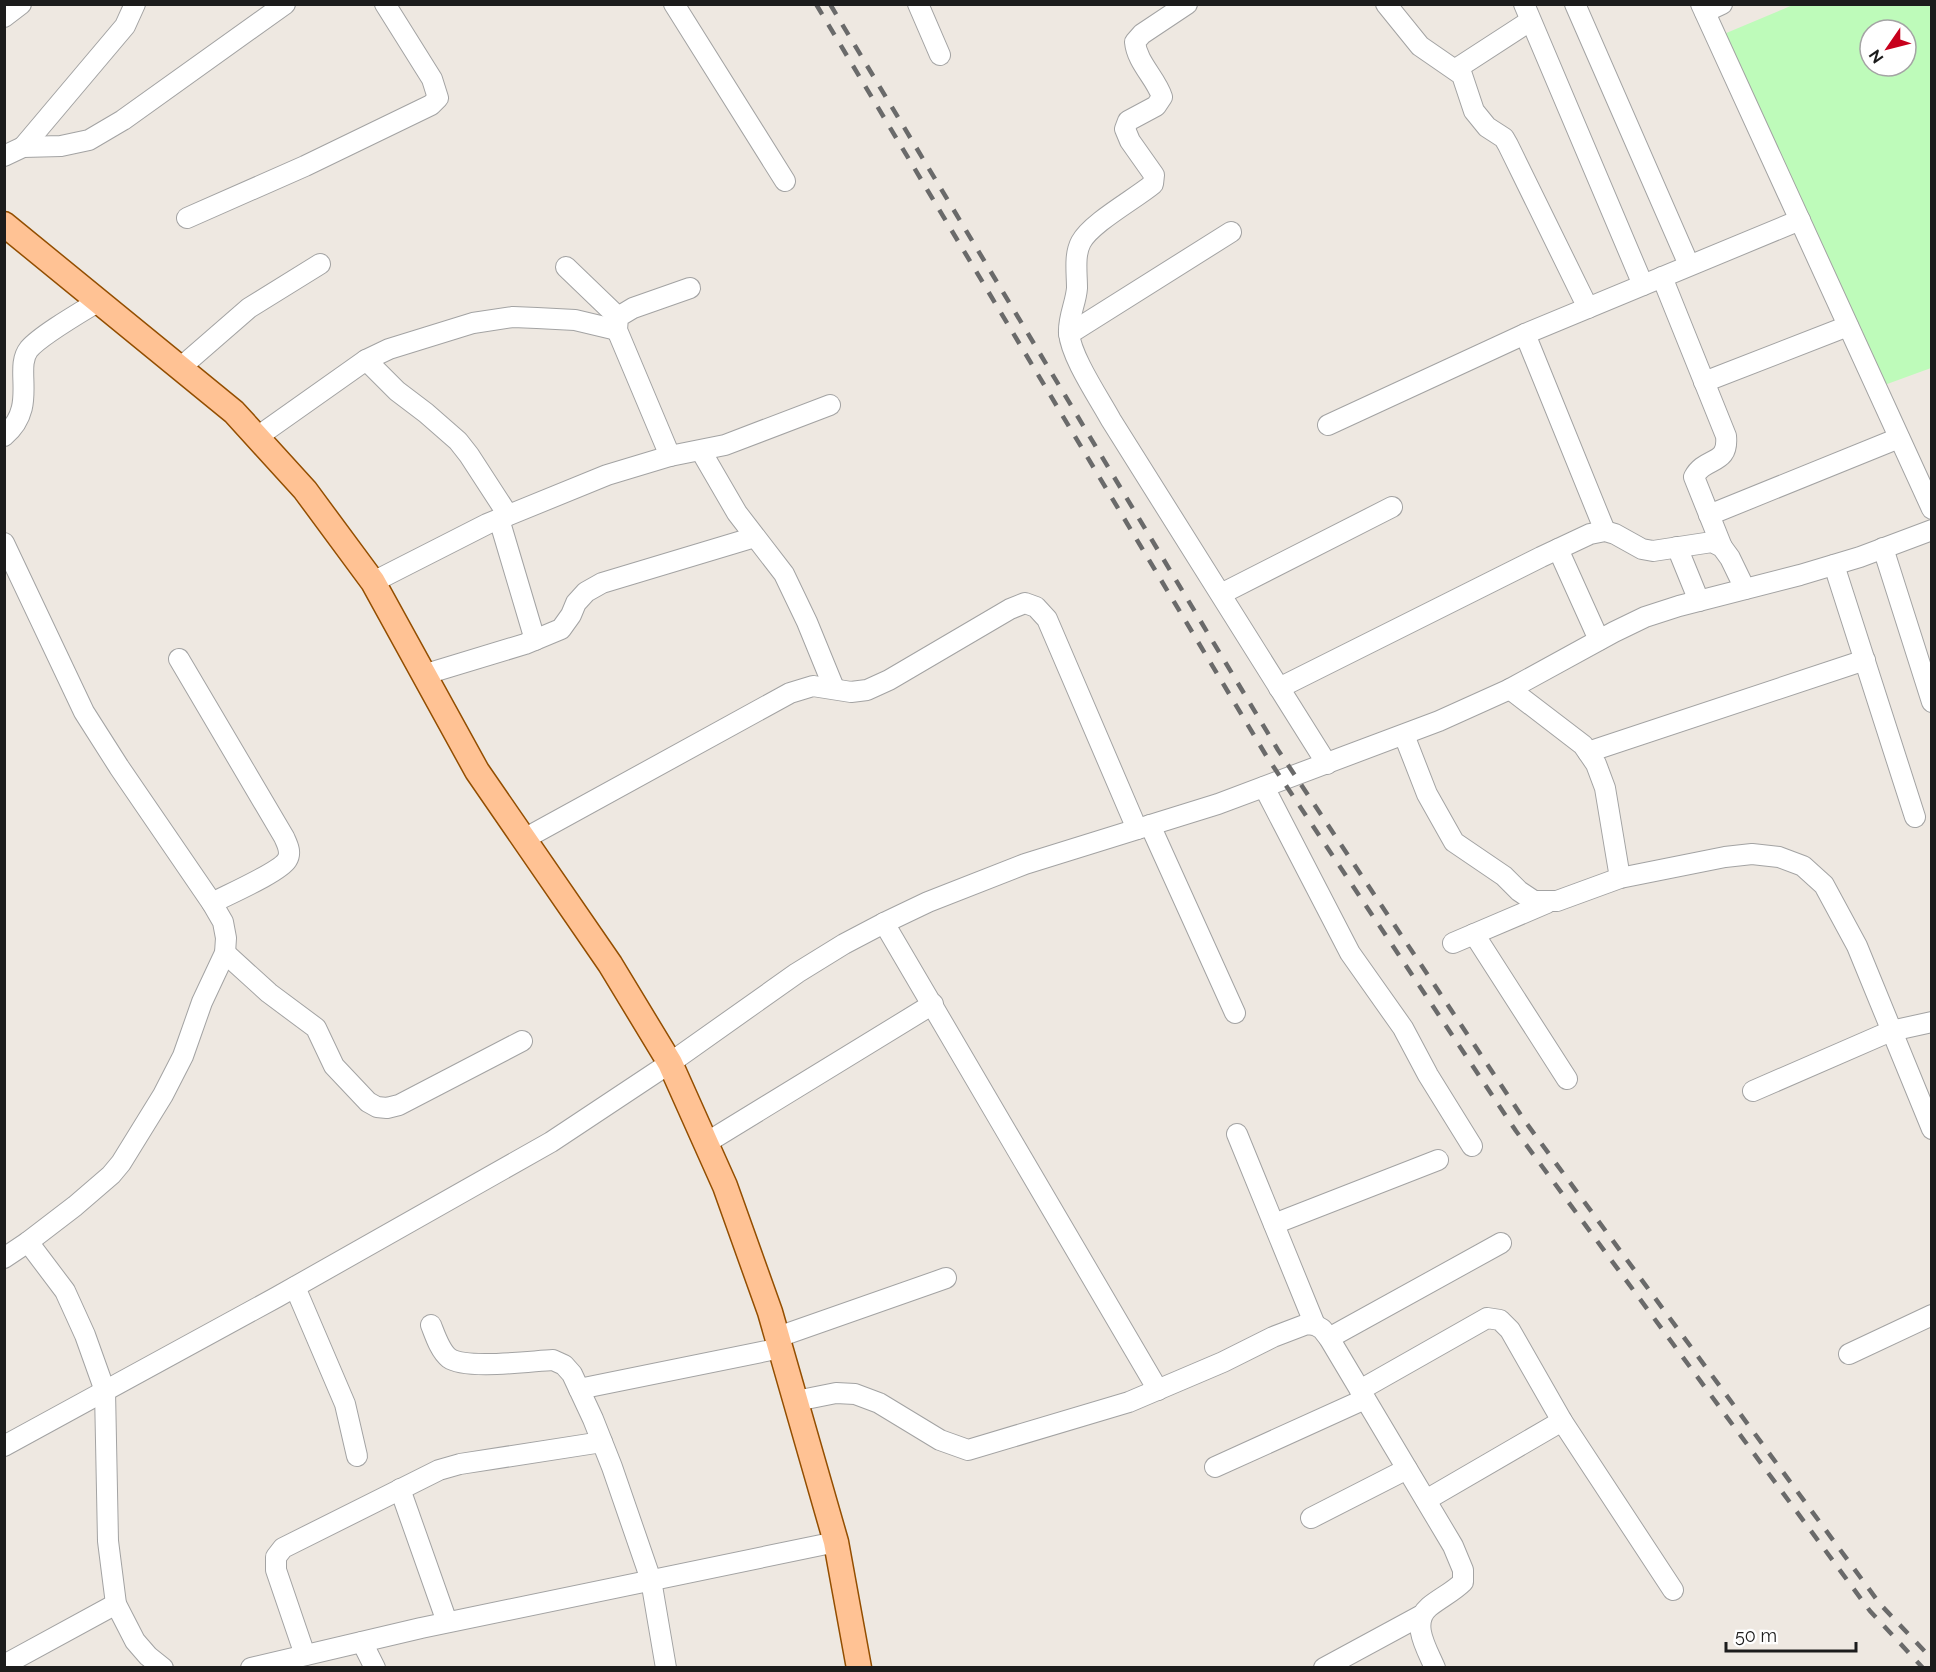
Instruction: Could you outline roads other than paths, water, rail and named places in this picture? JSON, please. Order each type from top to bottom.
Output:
[{"type":"main road","points":[[4,224],[234,412],[305,490],[373,582],[426,674],[477,771],[610,964],[670,1063],[725,1186],[779,1342],[836,1542],[859,1668]]},
{"type":"street","points":[[4,17],[21,4]]},
{"type":"street","points":[[23,147],[125,26],[135,4]]},
{"type":"street","points":[[4,156],[23,147],[61,146],[89,140],[123,120],[285,4]]},
{"type":"street","points":[[187,218],[305,166],[431,105],[438,98],[432,79],[385,4]]},
{"type":"street","points":[[674,4],[785,181]]},
{"type":"street","points":[[918,4],[940,55]]},
{"type":"street","points":[[1187,4],[1142,34],[1135,42],[1136,51],[1160,89],[1162,97],[1156,106],[1128,121],[1125,129],[1130,141],[1154,175],[1153,184],[1093,228],[1081,242],[1077,256],[1077,293],[1070,319],[1069,334],[1074,351],[1111,420],[1327,764]]},
{"type":"street","points":[[1386,4],[1420,46],[1462,75],[1474,111],[1480,120],[1504,138],[1588,308]]},
{"type":"street","points":[[1575,4],[1689,265]]},
{"type":"street","points":[[1709,7],[1800,220],[1932,509]]},
{"type":"street","points":[[1456,69],[1527,13],[1643,285]]},
{"type":"street","points":[[1328,425],[1525,334],[1800,220]]},
{"type":"street","points":[[1069,334],[1231,232]]},
{"type":"street","points":[[180,368],[249,308],[320,264]]},
{"type":"street","points":[[566,267],[618,324],[670,456]]},
{"type":"street","points":[[1662,277],[1726,436],[1727,447],[1721,457],[1698,469],[1694,477],[1722,547],[1730,558],[1744,589]]},
{"type":"street","points":[[618,324],[633,308],[690,288]]},
{"type":"street","points":[[4,436],[20,415],[25,400],[24,365],[28,350],[99,300]]},
{"type":"street","points":[[257,437],[366,360],[389,349],[473,323],[513,317],[618,324]]},
{"type":"street","points":[[1704,382],[1848,326]]},
{"type":"street","points":[[1525,334],[1605,531]]},
{"type":"street","points":[[366,360],[397,391],[458,441],[469,455],[504,517],[535,640]]},
{"type":"street","points":[[373,582],[504,517],[607,475],[670,456],[725,445],[830,405]]},
{"type":"street","points":[[1709,515],[1899,438]]},
{"type":"street","points":[[701,451],[737,513],[784,574],[834,688]]},
{"type":"street","points":[[1221,594],[1392,507]]},
{"type":"street","points":[[4,1446],[295,1287],[551,1142],[670,1063],[797,973],[844,944],[928,902],[1025,864],[1218,804],[1404,735],[1510,688],[1645,617],[1834,565],[1932,530]]},
{"type":"street","points":[[1279,688],[1590,534],[1605,531],[1642,549],[1653,551],[1712,542],[1722,547]]},
{"type":"street","points":[[426,674],[535,640],[561,629],[576,603],[586,592],[602,583],[755,537]]},
{"type":"street","points":[[4,543],[84,712],[212,903],[223,922],[226,938],[225,953],[202,1002],[183,1056],[163,1095],[121,1163],[95,1190],[4,1258]]},
{"type":"street","points":[[1677,547],[1699,601]]},
{"type":"street","points":[[1883,548],[1928,677],[1932,702]]},
{"type":"street","points":[[1558,549],[1599,640]]},
{"type":"street","points":[[1834,565],[1915,817]]},
{"type":"street","points":[[524,839],[790,693],[813,686],[851,692],[867,690],[889,680],[1010,609],[1025,603],[1036,608],[1047,619],[1144,827],[1235,1013]]},
{"type":"street","points":[[179,659],[284,837],[290,852],[287,861],[277,869],[212,903]]},
{"type":"street","points":[[1588,752],[1865,660]]},
{"type":"street","points":[[1510,688],[1583,745],[1596,764],[1605,788],[1620,878]]},
{"type":"street","points":[[1404,735],[1427,794],[1454,842],[1504,876],[1527,897],[1534,901],[1547,903]]},
{"type":"street","points":[[1264,787],[1350,953],[1403,1028],[1428,1075],[1472,1146]]},
{"type":"street","points":[[1453,943],[1547,903],[1620,878],[1725,857],[1752,854],[1779,857],[1803,866],[1824,885],[1857,946],[1932,1129]]},
{"type":"street","points":[[884,923],[1158,1390]]},
{"type":"street","points":[[1474,934],[1567,1079]]},
{"type":"street","points":[[225,953],[269,993],[316,1028],[340,1074],[368,1102],[377,1107],[387,1108],[399,1105],[522,1041]]},
{"type":"street","points":[[706,1143],[933,1004]]},
{"type":"street","points":[[1753,1091],[1892,1030],[1932,1022]]},
{"type":"street","points":[[1237,1134],[1315,1324],[1329,1338],[1453,1546],[1463,1570],[1463,1582],[1420,1616],[1324,1668]]},
{"type":"street","points":[[1274,1224],[1438,1160]]},
{"type":"street","points":[[28,1242],[65,1291],[85,1335],[105,1391],[108,1541],[116,1604],[135,1641],[163,1668]]},
{"type":"street","points":[[1329,1338],[1500,1243]]},
{"type":"street","points":[[579,1389],[779,1342],[946,1278]]},
{"type":"street","points":[[295,1287],[345,1404],[357,1456]]},
{"type":"street","points":[[1849,1354],[1932,1315]]},
{"type":"street","points":[[1215,1467],[1362,1394],[1487,1318],[1500,1320],[1510,1330],[1562,1421],[1673,1590]]},
{"type":"street","points":[[431,1324],[439,1344],[449,1358],[462,1363],[553,1360],[564,1365],[572,1374],[602,1442],[651,1580],[666,1668]]},
{"type":"street","points":[[796,1401],[836,1393],[855,1394],[879,1403],[940,1440],[968,1450],[1112,1408],[1223,1362],[1273,1337],[1307,1324],[1315,1324]]},
{"type":"street","points":[[1426,1500],[1562,1421]]},
{"type":"street","points":[[305,1655],[276,1570],[276,1557],[282,1548],[439,1470],[460,1464],[602,1442]]},
{"type":"street","points":[[1311,1518],[1407,1469]]},
{"type":"street","points":[[400,1489],[447,1622]]},
{"type":"street","points":[[251,1668],[447,1622],[836,1542]]},
{"type":"street","points":[[4,1665],[116,1604]]},
{"type":"street","points":[[1420,1616],[1419,1628],[1435,1668]]},
{"type":"street","points":[[362,1642],[375,1668]]},
{"type":"railway","points":[[816,4],[1267,757],[1516,1131],[1870,1611],[1923,1668]]},
{"type":"railway","points":[[830,4],[1278,750],[1527,1124],[1880,1604],[1932,1659]]}]
